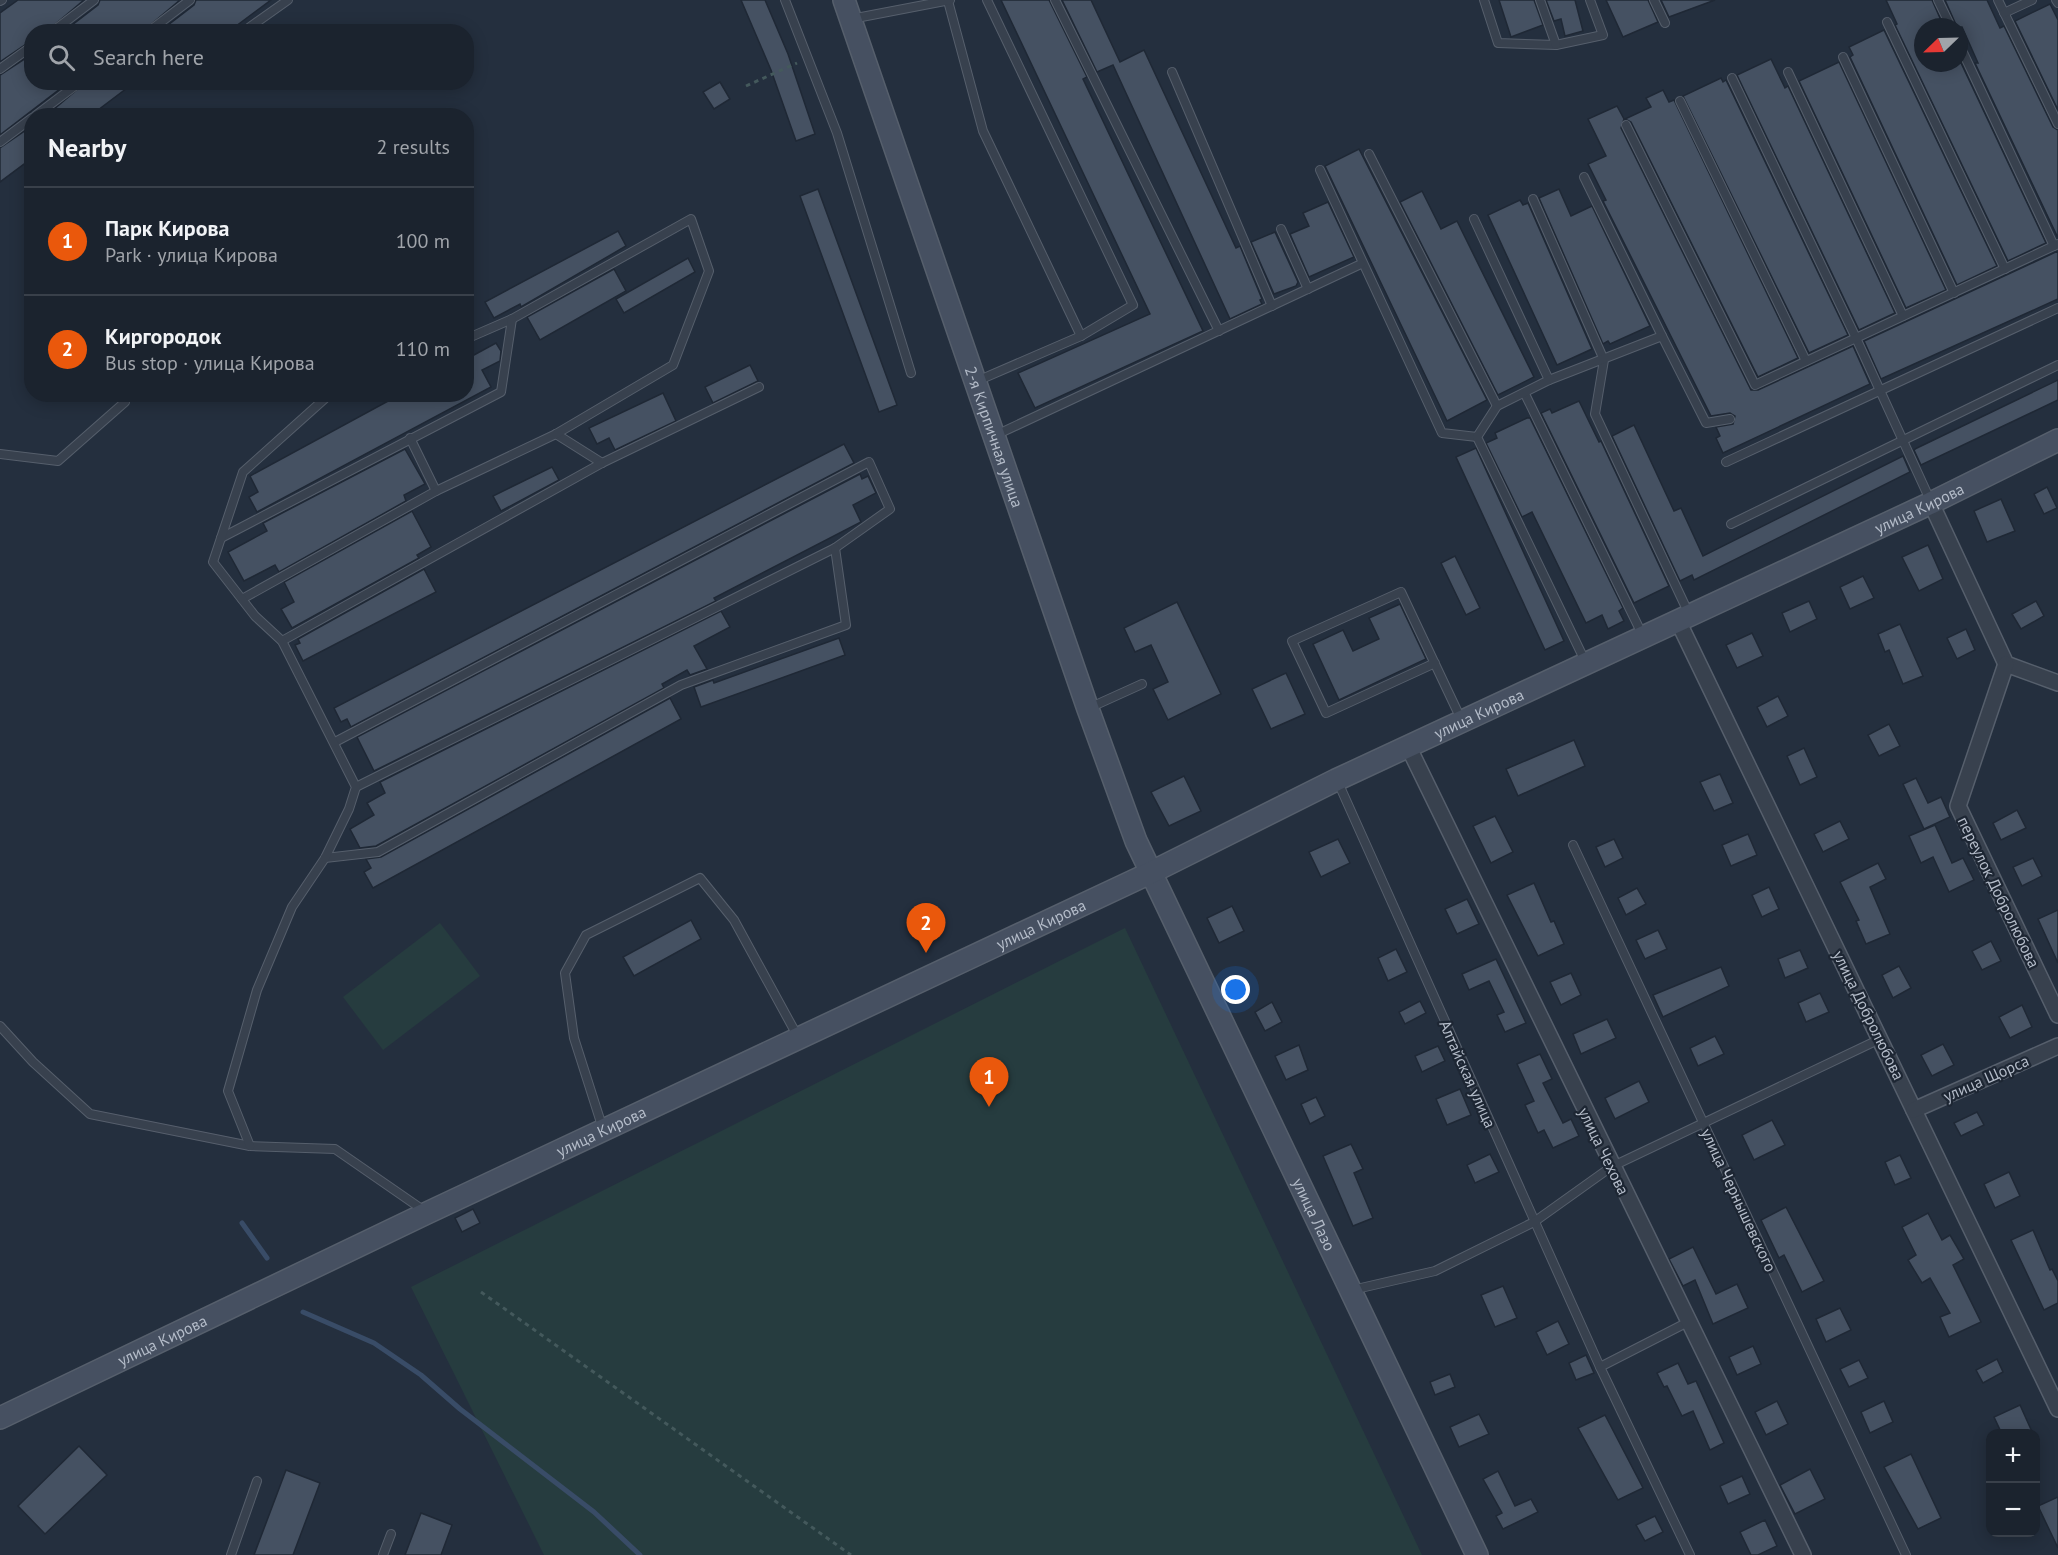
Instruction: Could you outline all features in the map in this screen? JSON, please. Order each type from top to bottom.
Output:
[{"type":"main road","name":"2-я Кирпичная улица","points":[[847,10],[1088,709],[1150,873]]},
{"type":"main road","name":"улица Кирова","points":[[0,1419],[427,1213],[1150,873],[1336,780],[1931,503],[2058,440]]},
{"type":"main road","name":"улица Лазо","points":[[1150,873],[1478,1555]]},
{"type":"main road","name":"улица Кирова","points":[[0,1429],[24,1408]]},
{"type":"street","points":[[1931,503],[2006,664],[2058,683]]},
{"type":"street","name":"улица Добролюбова","points":[[1684,619],[1914,1110],[2058,1409]]},
{"type":"street","name":"переулок Добролюбова","points":[[2006,664],[1958,806],[2058,1015]]},
{"type":"street","name":"улица Чехова","points":[[1408,746],[1611,1167],[1803,1555]]},
{"type":"street","name":"улица Щорса","points":[[1914,1110],[2058,1046]]},
{"type":"lane","points":[[62,24],[94,0]]},
{"type":"lane","points":[[158,24],[190,0]]},
{"type":"lane","points":[[254,24],[288,0]]},
{"type":"lane","points":[[785,0],[837,133],[911,373]]},
{"type":"lane","points":[[847,10],[949,0],[982,131],[1081,336]]},
{"type":"lane","points":[[976,381],[1081,336],[1133,305],[987,0]]},
{"type":"lane","points":[[1054,0],[1219,331]]},
{"type":"lane","points":[[1484,0],[1498,43],[1556,45],[1603,35],[1590,0]]},
{"type":"lane","points":[[1540,0],[1556,45]]},
{"type":"lane","points":[[1654,0],[1665,22]]},
{"type":"lane","points":[[1938,0],[1947,18]]},
{"type":"lane","points":[[1998,0],[2058,124]]},
{"type":"lane","points":[[2004,13],[2032,0]]},
{"type":"lane","points":[[1887,22],[2005,269]]},
{"type":"lane","points":[[0,69],[24,52]]},
{"type":"lane","points":[[1843,57],[1954,293]]},
{"type":"lane","points":[[1626,125],[1755,385],[2056,245],[1968,63]]},
{"type":"lane","points":[[1172,72],[1272,306]]},
{"type":"lane","points":[[1788,72],[1904,316]]},
{"type":"lane","points":[[1732,78],[1856,338],[1931,503]]},
{"type":"lane","points":[[46,108],[69,90]]},
{"type":"lane","points":[[1680,101],[1806,361]]},
{"type":"lane","points":[[0,142],[24,124]]},
{"type":"lane","points":[[1370,154],[1497,406]]},
{"type":"lane","points":[[1320,170],[1361,264],[1442,433],[1477,437]]},
{"type":"lane","points":[[1584,177],[1706,423],[1730,419]]},
{"type":"lane","points":[[1533,199],[1604,360],[1595,414],[1684,619]]},
{"type":"lane","points":[[242,600],[436,491],[556,434],[673,365],[709,271],[691,219],[512,319],[474,336]]},
{"type":"lane","points":[[1474,219],[1549,380]]},
{"type":"lane","points":[[1281,229],[1308,289]]},
{"type":"lane","points":[[994,436],[1361,264]]},
{"type":"lane","points":[[1726,462],[2058,308]]},
{"type":"lane","points":[[221,538],[501,392],[512,319]]},
{"type":"lane","points":[[1477,437],[1497,406],[1549,380],[1662,336]]},
{"type":"lane","points":[[1731,524],[2058,365]]},
{"type":"lane","points":[[282,641],[602,463],[759,387]]},
{"type":"lane","points":[[1525,394],[1644,637]]},
{"type":"lane","points":[[0,454],[58,461],[125,402]]},
{"type":"lane","points":[[250,1146],[228,1091],[257,990],[292,907],[325,858],[349,809],[356,786],[282,641],[242,600],[213,562],[243,472],[321,402]]},
{"type":"lane","points":[[556,434],[602,463]]},
{"type":"lane","points":[[1477,437],[1587,664]]},
{"type":"lane","points":[[410,438],[436,491]]},
{"type":"lane","points":[[335,742],[869,462],[890,508],[835,548],[356,786]]},
{"type":"lane","points":[[325,858],[378,852],[681,685],[846,625],[835,548]]},
{"type":"lane","points":[[1435,663],[1326,713],[1292,641],[1401,592],[1435,663],[1462,721]]},
{"type":"lane","points":[[1088,709],[1142,684]]},
{"type":"lane","name":"Алтайская улица","points":[[1336,780],[1600,1367],[1690,1555]]},
{"type":"lane","name":"улица Чернышевского","points":[[1573,845],[1906,1555]]},
{"type":"lane","points":[[604,1130],[574,1038],[565,973],[586,935],[700,878],[734,920],[799,1039]]},
{"type":"lane","points":[[0,1026],[33,1062],[90,1114],[250,1146],[334,1149],[427,1213]]},
{"type":"lane","points":[[1351,1290],[1435,1271],[1534,1222],[1611,1167],[1882,1039]]},
{"type":"lane","points":[[1600,1367],[1688,1322]]},
{"type":"lane","points":[[231,1555],[257,1481]]},
{"type":"lane","points":[[383,1555],[391,1534]]},
{"type":"path","points":[[746,86],[807,59]]},
{"type":"path","points":[[481,1292],[851,1555]]},
{"type":"green space","points":[[440,923],[480,976],[383,1050],[343,997]]},
{"type":"green space","points":[[1125,928],[1422,1555],[544,1555],[411,1287]]},
{"type":"building","points":[[18,0],[84,0],[56,24],[24,24],[24,46],[0,62],[0,13]]},
{"type":"building","points":[[100,0],[180,0],[152,24],[73,24],[98,5]]},
{"type":"building","points":[[196,0],[271,0],[239,24],[169,24],[194,5]]},
{"type":"building","points":[[741,0],[765,0],[788,54],[815,134],[796,141],[771,70]]},
{"type":"building","points":[[1001,0],[1049,0],[1087,77],[1083,79],[1203,331],[1035,408],[1018,373],[1150,314]]},
{"type":"building","points":[[1062,0],[1091,0],[1120,62],[1144,50],[1236,248],[1240,246],[1262,304],[1230,319],[1113,65],[1097,72]]},
{"type":"building","points":[[1499,0],[1534,0],[1543,25],[1511,37]]},
{"type":"building","points":[[1546,0],[1575,0],[1583,31],[1565,36],[1561,19],[1554,21]]},
{"type":"building","points":[[1606,0],[1648,0],[1658,22],[1623,37]]},
{"type":"building","points":[[1661,0],[1715,0],[1669,17]]},
{"type":"building","points":[[1886,0],[1932,0],[1940,18],[1914,18],[1914,65],[1895,25],[1897,24]]},
{"type":"building","points":[[1945,0],[1987,0],[2000,28],[2004,26],[2053,127],[2058,130],[2058,238],[1975,63],[1978,63],[1968,40],[1968,18],[1953,18]]},
{"type":"building","points":[[2050,4],[2058,20],[2058,110],[2015,21]]},
{"type":"building","points":[[1884,30],[1997,266],[1957,285],[1850,57],[1853,55],[1849,47]]},
{"type":"building","points":[[24,59],[24,90],[59,90],[35,108],[24,108],[24,117],[0,135],[0,75]]},
{"type":"building","points":[[1771,59],[1785,88],[1788,86],[1895,313],[1859,330],[1737,75]]},
{"type":"building","points":[[1839,62],[1946,290],[1906,308],[1799,81]]},
{"type":"building","points":[[1918,72],[1965,72],[2046,243],[2008,261]]},
{"type":"building","points":[[1721,78],[1723,82],[1726,80],[1848,335],[1809,353],[1683,96]]},
{"type":"building","points":[[720,82],[730,99],[714,109],[703,92]]},
{"type":"building","points":[[77,90],[124,90],[101,108],[55,108]]},
{"type":"building","points":[[1663,90],[1669,102],[1674,100],[1798,358],[1758,377],[1631,122],[1625,119],[1651,107],[1646,98]]},
{"type":"building","points":[[1617,106],[1624,119],[1621,128],[1751,390],[1758,390],[1853,346],[1870,384],[1723,453],[1716,438],[1720,436],[1716,427],[1733,424],[1735,416],[1730,413],[1711,416],[1603,201],[1606,200],[1588,164],[1606,156],[1588,119]]},
{"type":"building","points":[[24,132],[24,164],[0,182],[0,148]]},
{"type":"building","points":[[1359,149],[1487,400],[1447,421],[1325,166]]},
{"type":"building","points":[[818,189],[897,405],[879,412],[800,196]]},
{"type":"building","points":[[1559,189],[1571,216],[1592,206],[1650,326],[1610,344],[1608,341],[1603,344],[1539,198]]},
{"type":"building","points":[[1422,191],[1441,229],[1457,221],[1534,377],[1498,395],[1400,202]]},
{"type":"building","points":[[1520,200],[1523,205],[1528,203],[1592,349],[1557,365],[1488,215]]},
{"type":"building","points":[[1328,202],[1354,257],[1309,277],[1290,234],[1309,226],[1303,213]]},
{"type":"building","points":[[618,231],[626,246],[521,307],[520,304],[494,318],[485,302]]},
{"type":"building","points":[[1275,232],[1298,282],[1296,286],[1274,294],[1251,242]]},
{"type":"building","points":[[2058,251],[2058,299],[1881,379],[1864,341]]},
{"type":"building","points":[[688,258],[695,272],[624,313],[616,299]]},
{"type":"building","points":[[614,269],[626,291],[540,340],[527,317]]},
{"type":"building","points":[[496,343],[501,351],[500,361],[482,370],[491,387],[474,396],[474,355]]},
{"type":"building","points":[[750,365],[758,381],[713,403],[705,387]]},
{"type":"building","points":[[2058,380],[2058,400],[1921,465],[1914,450],[1917,448]]},
{"type":"building","points":[[663,393],[676,421],[615,450],[609,438],[597,444],[589,428]]},
{"type":"building","points":[[1579,401],[1599,442],[1601,441],[1669,586],[1634,603],[1541,413],[1550,409],[1552,413]]},
{"type":"building","points":[[386,402],[463,402],[257,512],[249,497],[258,492],[250,476]]},
{"type":"building","points":[[1530,418],[1623,608],[1619,611],[1624,621],[1608,629],[1602,615],[1586,623],[1532,512],[1522,517],[1486,443],[1497,438],[1495,433]]},
{"type":"building","points":[[1634,425],[1674,511],[1681,508],[1703,556],[1903,456],[1910,472],[1694,580],[1692,575],[1680,581],[1612,436]]},
{"type":"building","points":[[844,444],[854,463],[351,727],[347,719],[341,722],[334,708]]},
{"type":"building","points":[[1476,448],[1564,641],[1545,650],[1456,457]]},
{"type":"building","points":[[405,449],[425,484],[404,495],[406,501],[279,572],[275,565],[244,581],[228,552],[267,531],[263,523]]},
{"type":"building","points":[[552,467],[559,480],[501,511],[493,496]]},
{"type":"building","points":[[860,474],[862,479],[868,476],[876,493],[853,505],[861,522],[714,598],[716,601],[374,771],[357,737]]},
{"type":"building","points":[[2047,487],[2057,508],[2044,514],[2034,494]]},
{"type":"building","points":[[2001,499],[2015,531],[1987,542],[1974,511]]},
{"type":"building","points":[[412,511],[431,547],[417,555],[419,558],[292,628],[281,609],[294,602],[284,582]]},
{"type":"building","points":[[1928,545],[1943,579],[1919,591],[1902,557]]},
{"type":"building","points":[[1455,556],[1480,608],[1466,615],[1441,563]]},
{"type":"building","points":[[424,569],[436,592],[303,661],[295,645],[300,643],[298,639]]},
{"type":"building","points":[[1863,576],[1874,598],[1850,609],[1840,587]]},
{"type":"building","points":[[1809,601],[1817,619],[1790,632],[1782,613]]},
{"type":"building","points":[[2036,601],[2044,616],[2021,629],[2012,614]]},
{"type":"building","points":[[1177,602],[1221,694],[1168,720],[1153,689],[1168,682],[1151,645],[1135,652],[1124,628]]},
{"type":"building","points":[[1400,604],[1426,659],[1339,700],[1313,644],[1343,630],[1353,651],[1379,639],[1369,618]]},
{"type":"building","points":[[721,611],[730,627],[694,646],[707,669],[690,675],[687,670],[662,684],[664,688],[376,846],[360,848],[350,829],[374,815],[367,803],[385,793],[380,782]]},
{"type":"building","points":[[1900,624],[1923,676],[1903,684],[1889,650],[1885,652],[1878,634]]},
{"type":"building","points":[[1966,629],[1975,650],[1957,659],[1947,638]]},
{"type":"building","points":[[1752,633],[1763,656],[1737,668],[1726,645]]},
{"type":"building","points":[[839,638],[845,655],[701,707],[694,687],[713,680],[714,683]]},
{"type":"building","points":[[1286,673],[1305,714],[1271,729],[1252,689]]},
{"type":"building","points":[[1778,696],[1788,716],[1767,727],[1757,707]]},
{"type":"building","points":[[670,698],[681,719],[373,888],[364,872],[371,868],[366,859],[381,857]]},
{"type":"building","points":[[1889,724],[1900,746],[1879,756],[1868,735]]},
{"type":"building","points":[[1574,740],[1585,766],[1518,796],[1506,769]]},
{"type":"building","points":[[1804,748],[1817,777],[1800,785],[1787,756]]},
{"type":"building","points":[[1720,774],[1733,803],[1714,811],[1700,782]]},
{"type":"building","points":[[1184,776],[1201,811],[1169,826],[1151,792]]},
{"type":"building","points":[[1916,778],[1928,803],[1941,797],[1950,817],[1924,829],[1903,784]]},
{"type":"building","points":[[2017,810],[2026,828],[2001,840],[1993,823]]},
{"type":"building","points":[[1495,816],[1513,852],[1491,863],[1473,826]]},
{"type":"building","points":[[1840,821],[1849,839],[1823,852],[1814,834]]},
{"type":"building","points":[[1935,825],[1952,863],[1963,858],[1974,880],[1949,892],[1933,857],[1921,863],[1909,836]]},
{"type":"building","points":[[1748,834],[1757,855],[1731,866],[1722,845]]},
{"type":"building","points":[[1338,839],[1350,863],[1321,877],[1309,852]]},
{"type":"building","points":[[1614,839],[1623,858],[1605,867],[1596,847]]},
{"type":"building","points":[[2033,858],[2042,876],[2022,886],[2013,867]]},
{"type":"building","points":[[1878,863],[1886,879],[1870,887],[1890,934],[1866,944],[1856,921],[1859,920],[1840,882]]},
{"type":"building","points":[[1534,883],[1551,922],[1554,921],[1564,944],[1538,956],[1507,895]]},
{"type":"building","points":[[1769,887],[1779,909],[1762,917],[1752,895]]},
{"type":"building","points":[[1637,888],[1646,904],[1626,915],[1618,898]]},
{"type":"building","points":[[1467,899],[1479,924],[1457,934],[1445,909]]},
{"type":"building","points":[[1232,906],[1244,931],[1219,943],[1207,918]]},
{"type":"building","points":[[2058,910],[2058,963],[2038,919]]},
{"type":"building","points":[[691,920],[701,939],[634,976],[623,957]]},
{"type":"building","points":[[1658,930],[1667,949],[1645,959],[1636,940]]},
{"type":"building","points":[[1991,941],[2001,961],[1982,970],[1972,951]]},
{"type":"building","points":[[1396,949],[1407,972],[1388,981],[1378,958]]},
{"type":"building","points":[[1800,950],[1808,968],[1785,978],[1778,959]]},
{"type":"building","points":[[1496,959],[1526,1023],[1505,1032],[1497,1015],[1504,1012],[1489,981],[1469,990],[1462,974]]},
{"type":"building","points":[[1899,966],[1911,988],[1893,998],[1882,975]]},
{"type":"building","points":[[1721,967],[1729,986],[1663,1017],[1653,995]]},
{"type":"building","points":[[1571,973],[1581,995],[1561,1005],[1550,982]]},
{"type":"building","points":[[1820,993],[1829,1012],[1806,1022],[1798,1003]]},
{"type":"building","points":[[1420,1001],[1426,1013],[1405,1024],[1399,1012]]},
{"type":"building","points":[[1272,1002],[1282,1022],[1265,1031],[1255,1012]]},
{"type":"building","points":[[2022,1005],[2032,1027],[2010,1038],[1999,1017]]},
{"type":"building","points":[[1607,1019],[1616,1038],[1581,1054],[1573,1034]]},
{"type":"building","points":[[1715,1036],[1724,1054],[1698,1066],[1690,1048]]},
{"type":"building","points":[[1943,1044],[1954,1065],[1932,1076],[1921,1055]]},
{"type":"building","points":[[1299,1045],[1308,1070],[1286,1080],[1275,1056]]},
{"type":"building","points":[[1438,1046],[1445,1061],[1422,1072],[1415,1056]]},
{"type":"building","points":[[1540,1054],[1552,1079],[1543,1083],[1563,1123],[1571,1119],[1579,1136],[1553,1148],[1544,1130],[1538,1133],[1525,1105],[1534,1101],[1517,1064]]},
{"type":"building","points":[[1639,1081],[1649,1102],[1615,1119],[1605,1098]]},
{"type":"building","points":[[1460,1089],[1471,1115],[1447,1125],[1436,1099]]},
{"type":"building","points":[[1316,1097],[1325,1116],[1310,1124],[1301,1104]]},
{"type":"building","points":[[1977,1112],[1984,1125],[1961,1136],[1954,1123]]},
{"type":"building","points":[[1772,1120],[1785,1145],[1754,1160],[1742,1135]]},
{"type":"building","points":[[1351,1144],[1363,1169],[1354,1173],[1373,1218],[1353,1226],[1323,1156]]},
{"type":"building","points":[[1490,1154],[1499,1172],[1475,1183],[1467,1165]]},
{"type":"building","points":[[1900,1155],[1911,1178],[1895,1185],[1885,1162]]},
{"type":"building","points":[[2009,1172],[2020,1196],[1995,1208],[1984,1184]]},
{"type":"building","points":[[1786,1207],[1824,1281],[1802,1292],[1784,1255],[1779,1258],[1761,1220]]},
{"type":"building","points":[[473,1209],[480,1223],[462,1232],[455,1218]]},
{"type":"building","points":[[1928,1213],[1942,1240],[1950,1235],[1964,1259],[1953,1265],[1981,1322],[1949,1337],[1940,1317],[1950,1313],[1930,1278],[1922,1283],[1908,1260],[1916,1255],[1902,1227]]},
{"type":"building","points":[[2033,1230],[2050,1270],[2052,1269],[2058,1281],[2058,1303],[2044,1310],[2011,1240]]},
{"type":"building","points":[[1693,1247],[1716,1294],[1737,1284],[1748,1308],[1713,1324],[1695,1280],[1683,1286],[1669,1259]]},
{"type":"building","points":[[1503,1286],[1517,1318],[1495,1327],[1481,1295]]},
{"type":"building","points":[[1840,1308],[1851,1330],[1826,1342],[1816,1319]]},
{"type":"building","points":[[1558,1321],[1569,1344],[1547,1355],[1536,1332]]},
{"type":"building","points":[[1753,1346],[1761,1364],[1737,1375],[1729,1357]]},
{"type":"building","points":[[1586,1355],[1594,1373],[1576,1380],[1569,1363]]},
{"type":"building","points":[[1997,1359],[2003,1372],[1983,1383],[1976,1370]]},
{"type":"building","points":[[1859,1360],[1868,1378],[1849,1387],[1840,1369]]},
{"type":"building","points":[[1678,1363],[1688,1384],[1696,1381],[1724,1443],[1710,1450],[1693,1411],[1682,1416],[1667,1386],[1664,1387],[1657,1373]]},
{"type":"building","points":[[1450,1374],[1455,1387],[1435,1395],[1430,1382]]},
{"type":"building","points":[[1777,1401],[1788,1424],[1766,1435],[1755,1412]]},
{"type":"building","points":[[1884,1401],[1893,1422],[1870,1433],[1861,1412]]},
{"type":"building","points":[[2020,1405],[2031,1429],[2000,1429],[1994,1417]]},
{"type":"building","points":[[1479,1414],[1489,1434],[1459,1447],[1450,1427]]},
{"type":"building","points":[[1605,1415],[1643,1488],[1618,1500],[1578,1428]]},
{"type":"building","points":[[79,1446],[107,1475],[45,1534],[18,1506]]},
{"type":"building","points":[[1911,1454],[1941,1518],[1918,1529],[1884,1467]]},
{"type":"building","points":[[1810,1469],[1825,1499],[1795,1514],[1780,1485]]},
{"type":"building","points":[[286,1470],[320,1483],[293,1555],[254,1555]]},
{"type":"building","points":[[1498,1471],[1515,1506],[1531,1499],[1538,1512],[1503,1529],[1496,1516],[1502,1513],[1483,1479]]},
{"type":"building","points":[[1742,1476],[1750,1494],[1728,1504],[1720,1486]]},
{"type":"building","points":[[2058,1497],[2058,1548],[2040,1510],[2040,1505]]},
{"type":"building","points":[[421,1513],[452,1525],[441,1555],[405,1555]]},
{"type":"building","points":[[1655,1516],[1663,1532],[1645,1541],[1636,1525]]},
{"type":"building","points":[[1765,1520],[1777,1546],[1758,1555],[1751,1555],[1740,1532]]},
{"type":"waterway","points":[[242,1223],[267,1258]]},
{"type":"waterway","points":[[303,1312],[374,1343],[421,1375],[460,1409],[594,1512],[640,1555]]},
{"type":"place","name":"Киргородок","points":[[926,953]]},
{"type":"place","name":"Парк Кирова","points":[[989,1107]]}]
